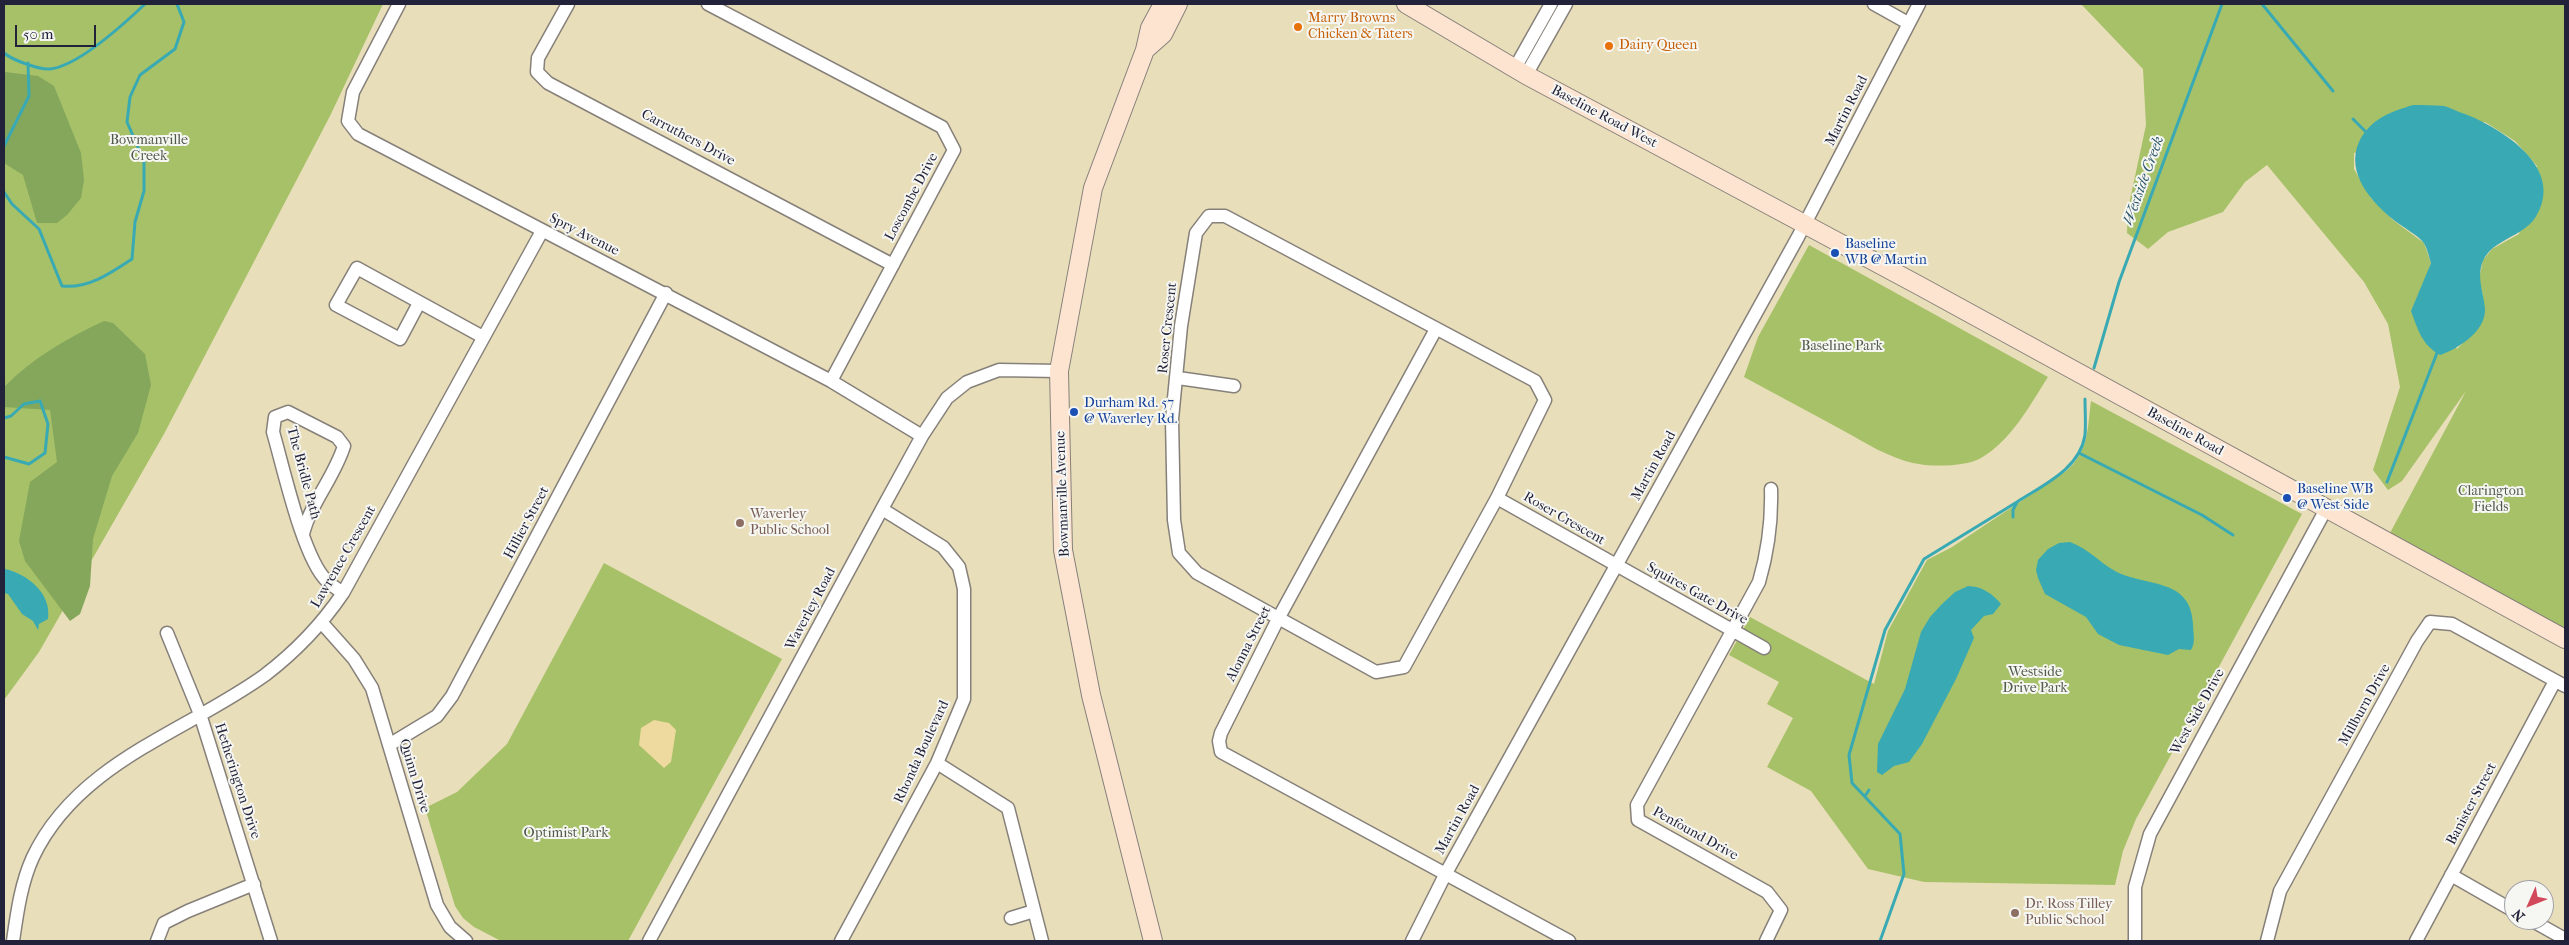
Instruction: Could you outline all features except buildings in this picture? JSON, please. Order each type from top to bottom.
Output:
[{"type":"street","name":"Spry Avenue","points":[[399,4],[353,92],[348,121],[358,134],[542,231],[666,293],[831,381],[922,436]]},
{"type":"street","name":"Carruthers Drive","points":[[568,4],[538,58],[537,72],[548,83],[893,265]]},
{"type":"street","name":"Loscombe Drive","points":[[708,4],[942,127],[954,150],[831,381]]},
{"type":"street","name":"Bowmanville Avenue","points":[[1153,941],[1090,695],[1063,550],[1059,371],[1093,188],[1145,50],[1150,28],[1163,4]]},
{"type":"street","name":"Bowmanville Avenue","points":[[1145,50],[1162,34],[1178,4]]},
{"type":"street","name":"Baseline Road West","points":[[1406,4],[1520,72],[1805,224]]},
{"type":"street","points":[[1520,72],[1551,4]]},
{"type":"street","points":[[1520,72],[1566,4]]},
{"type":"street","points":[[1874,4],[1908,23]]},
{"type":"street","name":"Martin Road","points":[[1412,941],[1446,873],[1805,224],[1919,4]]},
{"type":"street","name":"Roser Crescent","points":[[1209,216],[1225,216],[1436,329],[1535,381],[1545,400],[1497,498],[1404,667],[1376,672],[1197,573],[1178,553],[1174,520],[1172,419],[1178,378],[1181,326],[1196,233],[1209,216]]},
{"type":"street","name":"Baseline Road","points":[[1805,224],[2565,639]]},
{"type":"street","name":"Lawrence Crescent","points":[[12,941],[18,901],[33,857],[55,822],[81,792],[117,763],[265,674],[322,623],[343,593],[542,231]]},
{"type":"street","points":[[419,303],[400,340],[336,305],[357,268],[483,336]]},
{"type":"street","name":"Hillier Street","points":[[390,744],[437,716],[452,696],[666,293]]},
{"type":"street","name":"Alonna Street","points":[[1436,329],[1278,619],[1221,733],[1219,741],[1221,752],[1446,873]]},
{"type":"street","name":"Waverley Road","points":[[649,941],[882,509],[922,436],[946,398],[967,382],[999,370],[1059,371]]},
{"type":"street","points":[[1178,378],[1234,386]]},
{"type":"street","name":"The Bridle Path","points":[[303,534],[307,517],[338,465],[344,446],[337,437],[288,412],[275,417],[274,432],[303,534],[311,557],[326,581],[343,593]]},
{"type":"street","points":[[1733,632],[1759,582],[1767,554],[1772,515],[1771,489]]},
{"type":"street","name":"Roser Crescent","points":[[1497,498],[1616,566]]},
{"type":"street","name":"Rhonda Boulevard","points":[[841,941],[937,763],[964,699],[964,589],[959,567],[943,547],[882,509]]},
{"type":"street","name":"West Side Drive","points":[[2135,941],[2135,887],[2150,834],[2326,509]]},
{"type":"street","name":"Squires Gate Drive","points":[[1616,566],[1764,648]]},
{"type":"street","name":"Millburn Drive","points":[[2267,941],[2280,891],[2417,641],[2430,622],[2452,624],[2560,684]]},
{"type":"street","name":"Quinn Drive","points":[[322,623],[354,659],[372,688],[437,905],[450,927],[466,941]]},
{"type":"street","name":"Penfound Drive","points":[[1733,632],[1638,805],[1638,820],[1767,892],[1781,910],[1766,941]]},
{"type":"street","name":"Hetherington Drive","points":[[167,633],[200,714],[271,941]]},
{"type":"street","name":"Banister Street","points":[[2416,941],[2451,875],[2560,684]]},
{"type":"street","points":[[937,763],[1008,808],[1042,941]]},
{"type":"street","points":[[1446,873],[1570,941]]},
{"type":"street","points":[[2451,875],[2504,905]]},
{"type":"street","points":[[157,941],[164,923],[254,884]]},
{"type":"street","points":[[1011,918],[1034,911]]},
{"type":"street","points":[[2549,930],[2565,939]]},
{"type":"green space","name":"Bowmanville Creek","points":[[4,4],[383,4],[330,116],[164,434],[39,652],[4,700]]},
{"type":"green space","name":"Clarington Fields","points":[[2081,4],[2565,4],[2565,629],[2390,533],[2466,391],[2402,481],[2388,490],[2373,470],[2400,387],[2388,324],[2364,282],[2267,165],[2245,182],[2223,212],[2168,232],[2148,249],[2127,233],[2128,209],[2146,125],[2143,69]],"holes":[[[2485,122],[2515,141],[2537,166],[2519,234],[2492,249],[2483,260],[2479,279],[2483,296],[2481,323],[2457,349],[2423,285],[2431,263],[2424,243],[2393,220],[2371,198],[2354,169],[2354,153]]]},
{"type":"green space","points":[[4,70],[5,72],[38,76],[54,86],[81,153],[84,180],[81,198],[67,215],[57,223],[37,223],[23,175],[4,163]]},
{"type":"green space","name":"Baseline Park","points":[[1809,245],[2048,377],[2019,422],[2002,442],[1981,458],[1966,463],[1938,466],[1913,463],[1895,458],[1878,450],[1744,377],[1758,337]]},
{"type":"green space","points":[[104,321],[113,323],[145,354],[151,385],[138,433],[112,476],[93,539],[90,586],[80,614],[70,621],[25,561],[19,541],[30,482],[57,462],[50,410],[4,407],[4,387],[51,350],[77,334]]},
{"type":"green space","name":"Westside Drive Park","points":[[2091,401],[2302,514],[2136,819],[2123,851],[2115,885],[1924,882],[1868,869],[1811,791],[1767,767],[1793,718],[1767,704],[1779,682],[1729,655],[1750,617],[1874,684],[1888,631],[1927,560],[1952,547],[2065,472],[2079,456],[2086,440]]},
{"type":"green space","name":"Optimist Park","points":[[604,563],[782,659],[628,941],[501,941],[474,927],[463,918],[455,906],[425,808],[457,792],[507,744]]},
{"type":"sand","points":[[654,720],[669,723],[676,730],[671,762],[664,768],[639,745],[641,728]]},
{"type":"water","points":[[2413,105],[2444,106],[2465,114],[2496,130],[2526,153],[2537,168],[2543,183],[2543,200],[2535,218],[2523,230],[2493,248],[2483,261],[2480,279],[2485,309],[2481,325],[2462,344],[2440,355],[2425,342],[2411,311],[2431,263],[2426,247],[2417,236],[2386,214],[2370,196],[2358,176],[2355,165],[2359,142],[2369,128],[2375,122],[2396,110]]},
{"type":"water","points":[[2070,542],[2083,548],[2115,571],[2164,586],[2184,598],[2190,609],[2193,624],[2194,641],[2191,650],[2179,649],[2168,655],[2119,645],[2098,634],[2086,617],[2045,594],[2036,570],[2038,560],[2048,549],[2059,543]]},
{"type":"water","points":[[5,569],[22,575],[42,593],[46,601],[48,619],[39,624],[38,630],[33,621],[22,614],[8,594],[4,593]]},
{"type":"water","points":[[1968,586],[1973,586],[1987,592],[2001,604],[1993,614],[1984,616],[1971,630],[1974,638],[1956,679],[1922,744],[1909,762],[1894,766],[1882,775],[1877,772],[1878,744],[1905,689],[1921,632],[1930,617],[1942,604],[1955,592]]},
{"type":"waterway","name":"Bowmanville Creek","points":[[4,53],[19,61],[40,68],[50,69],[61,66],[87,52],[126,22],[145,4]]},
{"type":"waterway","name":"Bowmanville Creek","points":[[4,192],[12,204],[39,229],[62,286],[81,285],[99,279],[132,259],[135,222],[144,191],[144,161],[127,122],[130,97],[140,75],[175,49],[184,22],[177,4]]},
{"type":"waterway","name":"Westside Creek","points":[[2094,368],[2119,282],[2222,4]]},
{"type":"waterway","points":[[2262,4],[2333,91]]},
{"type":"waterway","name":"Bowmanville Creek","points":[[4,146],[29,96],[28,63]]},
{"type":"waterway","points":[[2353,119],[2365,131]]},
{"type":"waterway","points":[[2387,482],[2437,353]]},
{"type":"waterway","points":[[2013,517],[2013,510],[2017,502],[2059,475],[2076,457],[2082,447],[2085,435],[2085,399]]},
{"type":"waterway","name":"Bowmanville Creek","points":[[4,418],[11,416],[24,404],[40,401],[48,424],[45,453],[29,464],[4,457]]},
{"type":"waterway","points":[[2079,453],[2202,515],[2233,535]]},
{"type":"waterway","points":[[1880,941],[1904,874],[1900,834],[1852,783],[1849,755],[1885,630],[1924,559],[2017,502]]},
{"type":"waterway","points":[[1865,796],[1869,790]]},
{"type":"place","name":"Marry Browns Chicken & Taters","points":[[1298,27]]},
{"type":"place","name":"Dairy Queen","points":[[1609,46]]},
{"type":"place","name":"Baseline WB @ Martin","points":[[1835,253]]},
{"type":"place","name":"Durham Rd. 57 @ Waverley Rd.","points":[[1074,412]]},
{"type":"place","name":"Baseline WB @ West Side","points":[[2287,498]]},
{"type":"place","name":"Waverley Public School","points":[[740,523]]},
{"type":"place","name":"Dr. Ross Tilley Public School","points":[[2015,913]]}]
